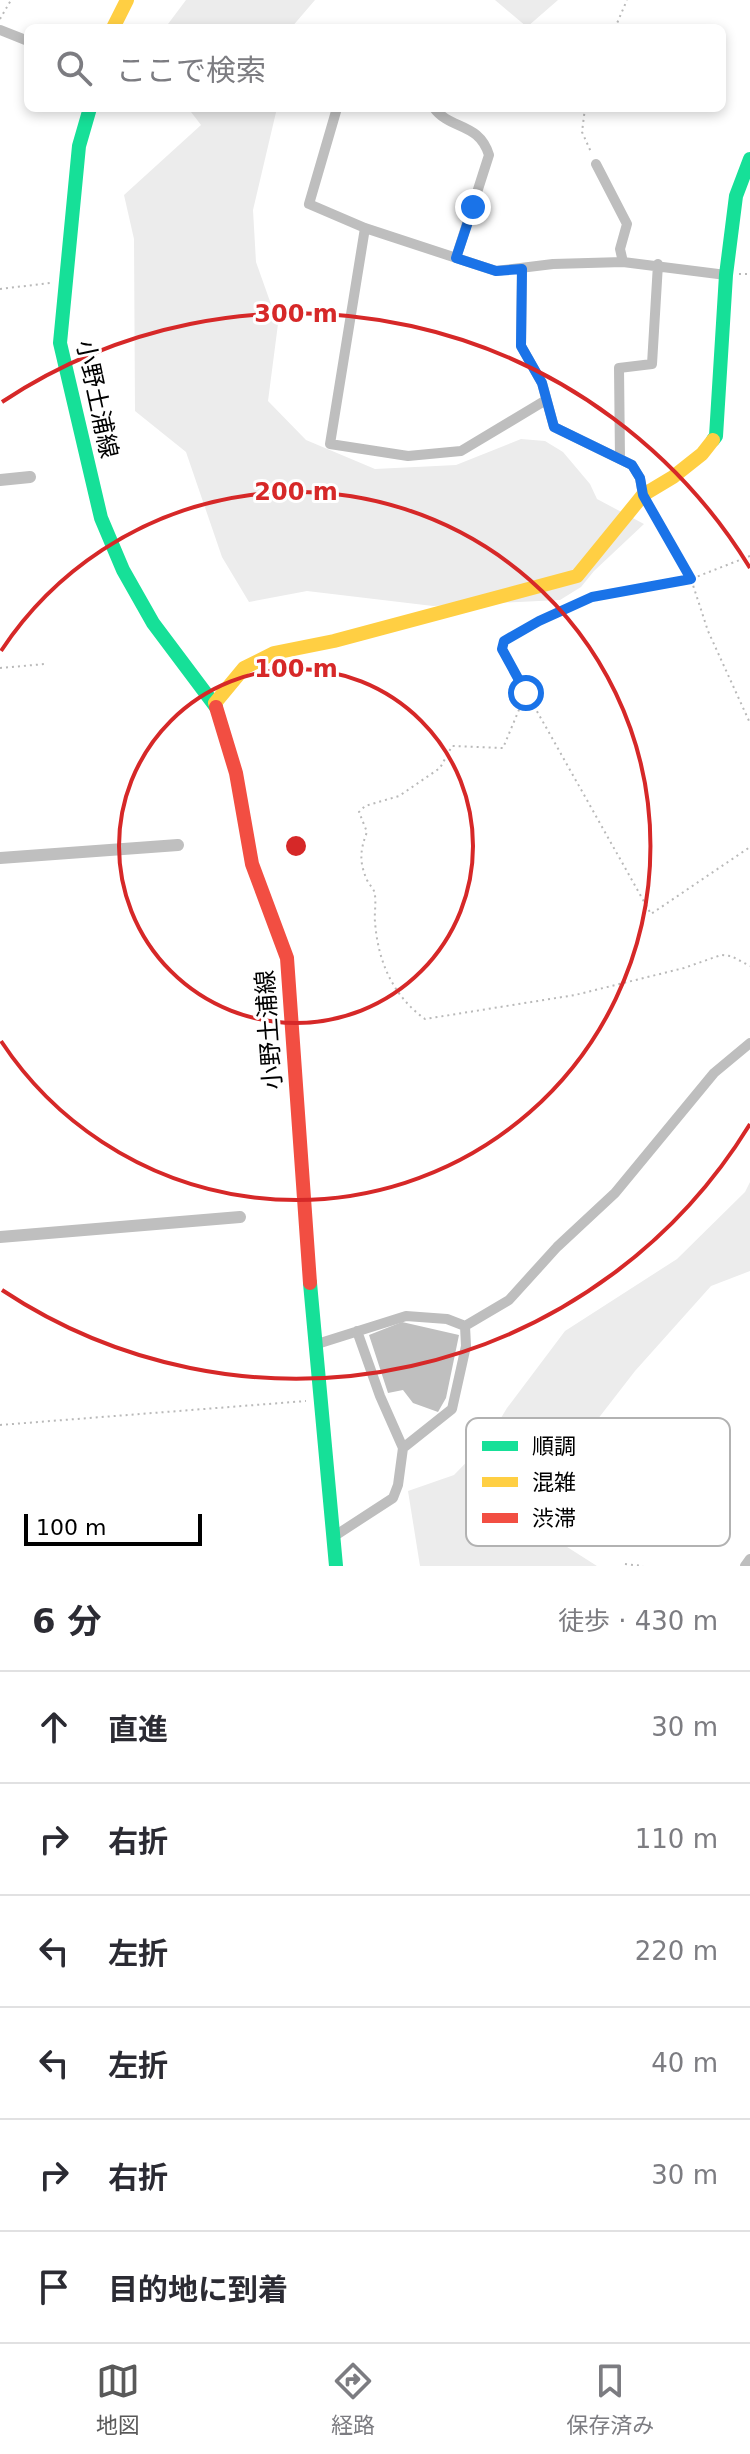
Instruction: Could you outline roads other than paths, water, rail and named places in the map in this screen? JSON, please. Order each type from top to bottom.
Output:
[{"type":"main road","points":[[115,24],[127,0]]},
{"type":"main road","name":"小野土浦線","points":[[89,112],[79,146],[60,343],[101,518],[123,570],[153,623],[215,703],[236,773],[252,864],[287,958],[314,1345],[336,1566]]},
{"type":"main road","points":[[215,703],[244,668],[274,653],[334,641],[577,576],[643,495],[702,454],[716,436],[726,275],[736,196],[750,159]]},
{"type":"street","points":[[0,30],[24,39]]},
{"type":"street","points":[[336,112],[309,204],[365,228],[496,271],[553,264],[623,262],[726,275]]},
{"type":"street","points":[[437,112],[474,132],[485,144],[489,155],[456,258]]},
{"type":"street","points":[[596,164],[627,224],[620,249],[623,262]]},
{"type":"street","points":[[365,228],[330,444],[408,456],[461,451],[546,400]]},
{"type":"street","points":[[620,459],[619,368],[652,364],[658,264]]},
{"type":"street","points":[[522,269],[521,346],[542,383],[554,427],[632,465],[637,471],[643,495]]},
{"type":"street","points":[[465,1326],[509,1300],[557,1247],[615,1193],[714,1073],[750,1043]]},
{"type":"street","points":[[314,1345],[406,1316],[447,1319],[465,1326]]},
{"type":"street","points":[[403,1448],[452,1409],[466,1346],[465,1326]]},
{"type":"street","points":[[333,1537],[393,1498],[403,1448],[357,1331]]},
{"type":"street","points":[[745,1566],[750,1559]]},
{"type":"waterway","points":[[0,480],[30,477]]},
{"type":"waterway","points":[[0,858],[178,845]]},
{"type":"waterway","points":[[0,1237],[240,1217]]}]
